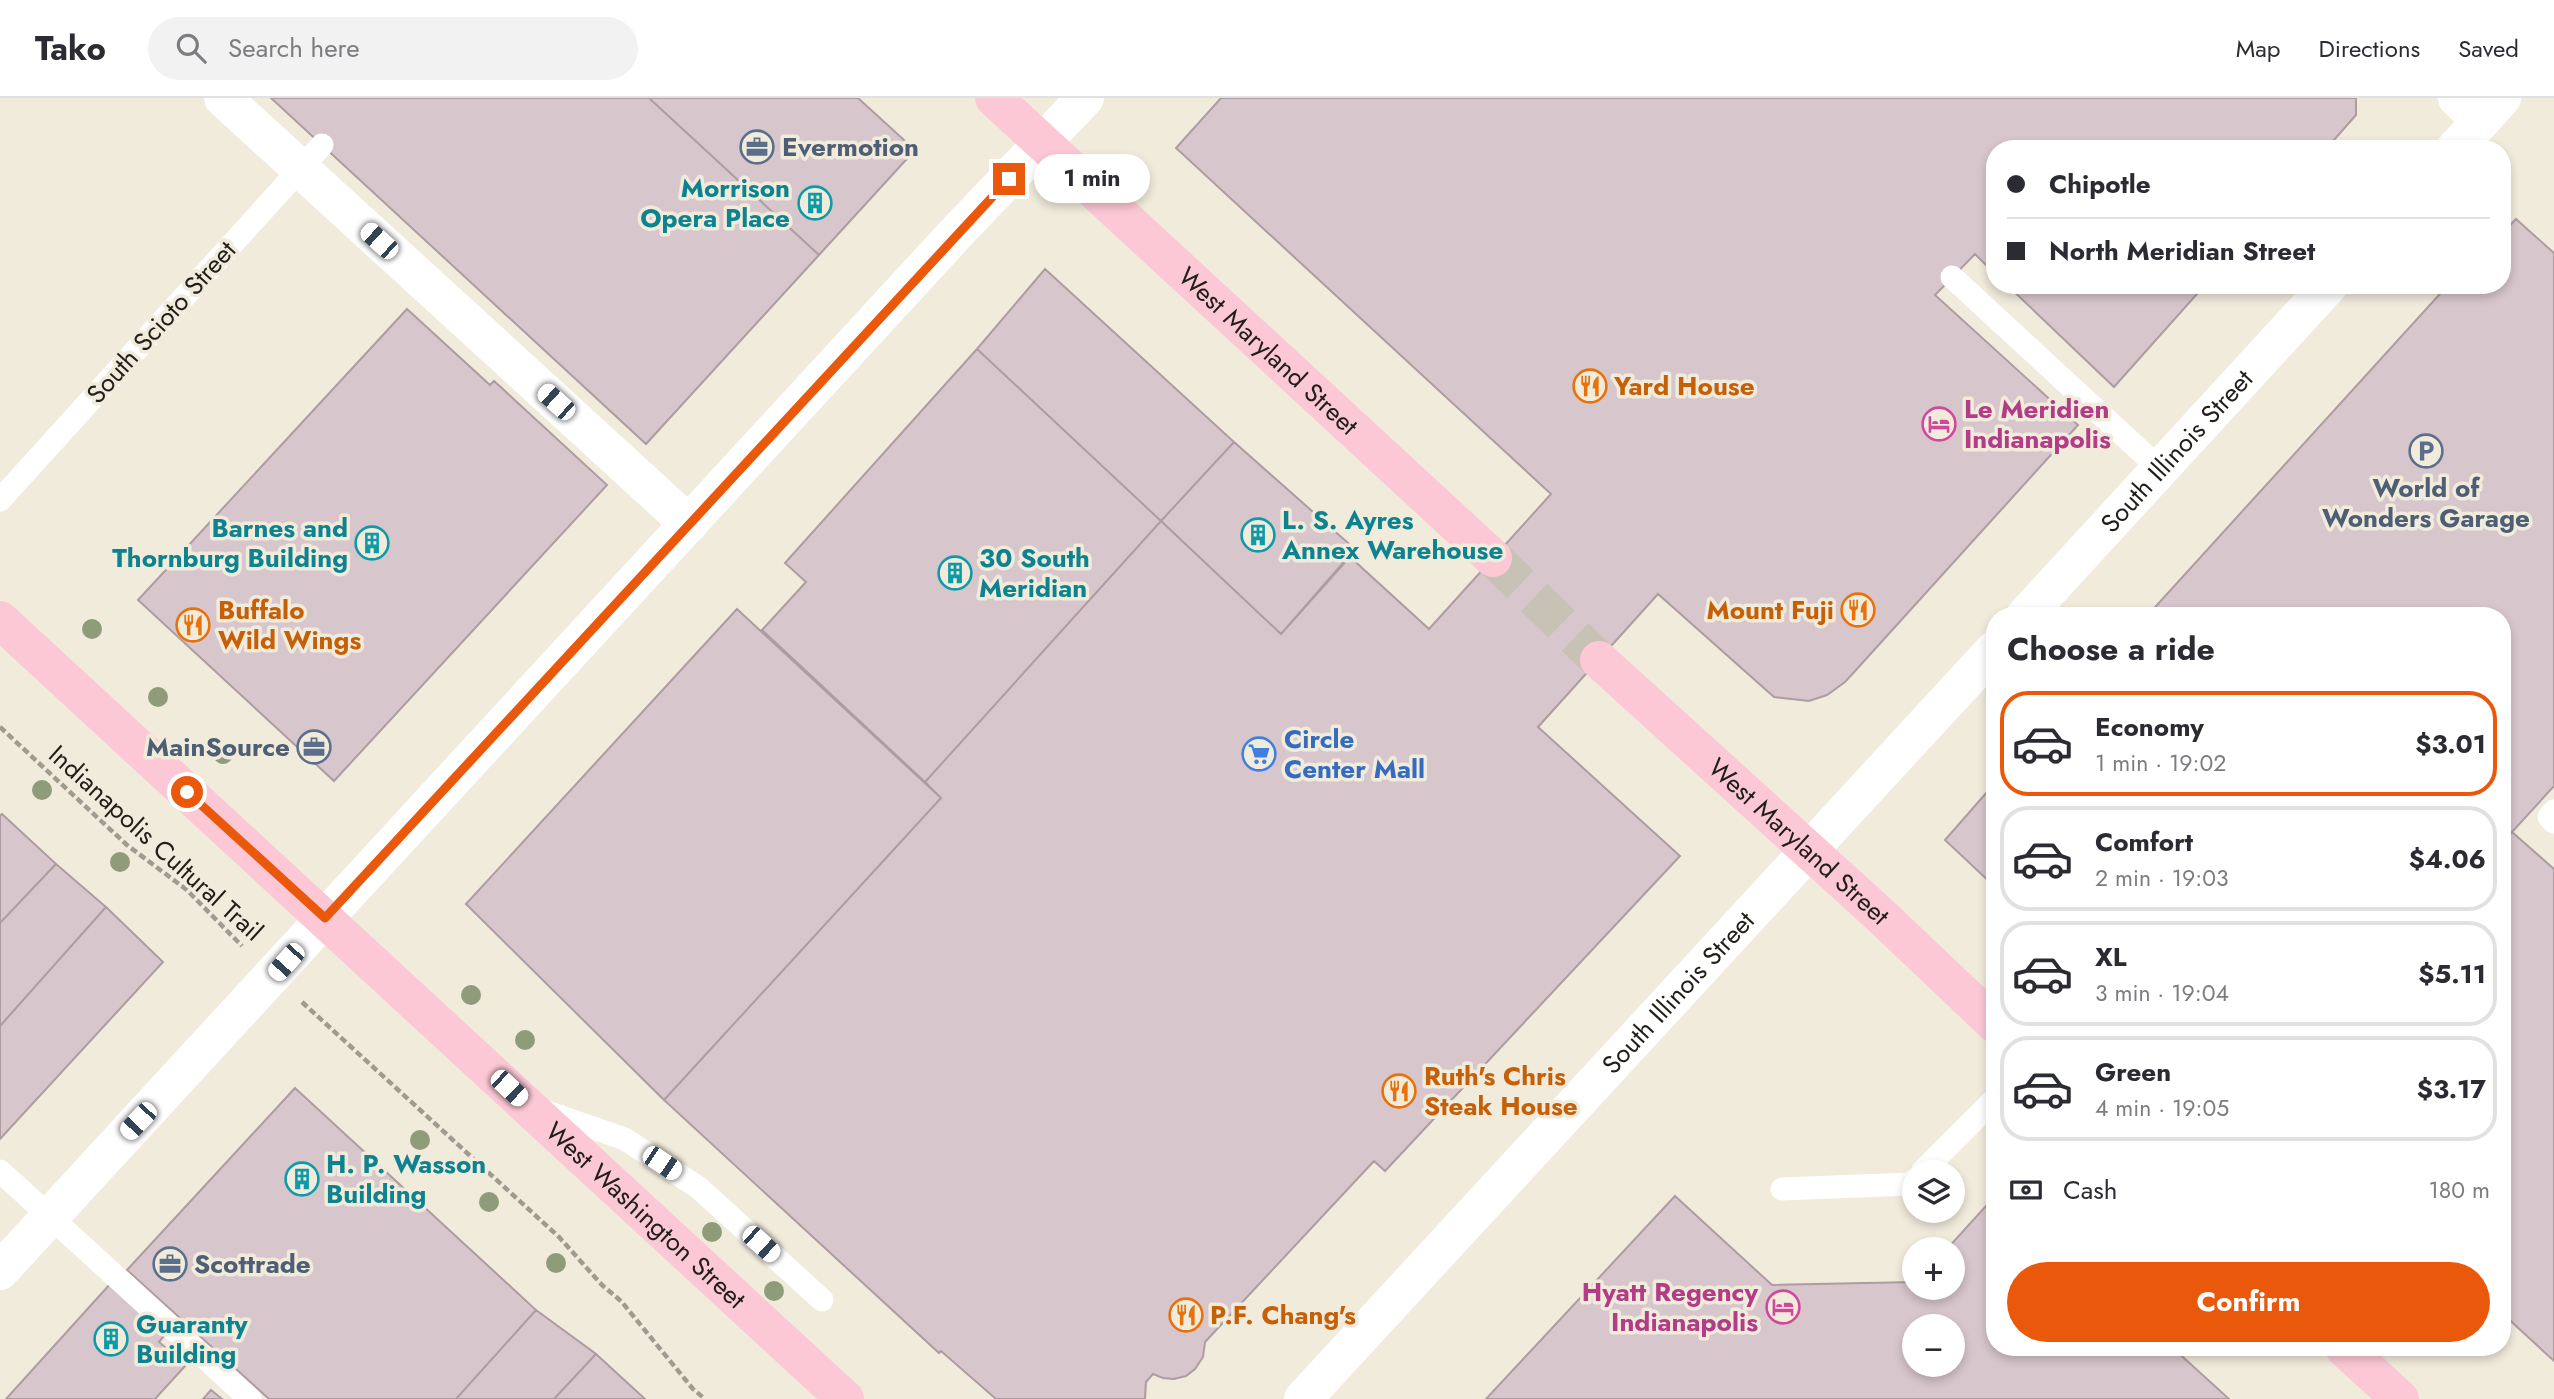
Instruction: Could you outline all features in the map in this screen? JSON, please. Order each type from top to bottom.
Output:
[{"type":"main road","points":[[223,98],[311,157],[689,524]]},
{"type":"main road","name":"West Maryland Street","points":[[994,98],[1493,558]]},
{"type":"main road","points":[[0,1271],[1085,98]]},
{"type":"main road","points":[[2460,140],[2480,106]]},
{"type":"main road","name":"South Illinois Street","points":[[2033,607],[2321,294]]},
{"type":"main road","name":"West Washington Street","points":[[0,620],[845,1399]]},
{"type":"main road","name":"South Illinois Street","points":[[1303,1399],[1986,659]]},
{"type":"main road","name":"West Maryland Street","points":[[1599,660],[1879,914],[1986,1015]]},
{"type":"main road","points":[[2353,1356],[2400,1399]]},
{"type":"lane","name":"South Scioto Street","points":[[0,499],[311,157]]},
{"type":"lane","points":[[1952,277],[2160,469]]},
{"type":"lane","points":[[527,1105],[625,1139],[636,1146],[699,1188],[822,1300]]},
{"type":"lane","points":[[1934,1160],[1986,1108]]},
{"type":"lane","points":[[0,1171],[250,1399]]},
{"type":"lane","points":[[1782,1189],[1902,1184]]},
{"type":"path","name":"Indianapolis Cultural Trail","points":[[0,727],[127,845],[187,890],[274,975],[559,1237],[602,1285],[621,1301],[693,1389],[705,1399]]},
{"type":"building","points":[[271,98],[649,98],[819,255],[646,444]]},
{"type":"building","name":"Morrison Opera Place","points":[[649,98],[858,98],[915,150],[819,255]]},
{"type":"building","name":"Circle Center Mall","points":[[1221,98],[2356,98],[2356,115],[2334,140],[1986,140],[1986,265],[1975,254],[1935,295],[2078,425],[1845,682],[1827,695],[1809,701],[1774,697],[1658,594],[1538,727],[1680,856],[1385,1171],[1374,1161],[1205,1342],[1203,1357],[1195,1369],[1186,1376],[1174,1379],[1153,1374],[1146,1382],[1145,1399],[996,1399],[941,1351],[939,1353],[664,1100],[941,798],[925,782],[1161,521],[1281,634],[1349,556],[1429,629],[1551,494],[1176,148]]},
{"type":"building","name":"World of Wonders Garage","points":[[2516,219],[2554,253],[2554,786],[2511,833],[2511,607],[2155,607],[2440,294],[2511,294],[2511,224]]},
{"type":"building","points":[[1045,269],[1234,442],[1161,521],[977,349]]},
{"type":"building","points":[[2016,294],[2197,294],[2114,387]]},
{"type":"building","name":"Barnes and Thornburg Building","points":[[407,309],[490,385],[494,381],[607,485],[334,781],[138,600]]},
{"type":"building","name":"30 South Meridian","points":[[977,349],[1161,521],[925,782],[762,630],[806,582],[785,563]]},
{"type":"building","name":"L. S. Ayres Annex Warehouse","points":[[1234,442],[1356,550],[1281,634],[1161,521]]},
{"type":"building","points":[[737,609],[941,798],[664,1100],[466,904]]},
{"type":"building","points":[[1986,793],[1986,879],[1945,840]]},
{"type":"building","points":[[2,814],[56,864],[0,923],[0,816]]},
{"type":"building","points":[[2511,833],[2554,869],[2554,1361],[2511,1321]]},
{"type":"building","points":[[56,864],[106,907],[0,1026],[0,923]]},
{"type":"building","points":[[106,907],[163,962],[0,1139],[0,1026]]},
{"type":"building","name":"H. P. Wasson Building","points":[[295,1088],[536,1310],[456,1399],[269,1399],[127,1270]]},
{"type":"building","name":"Hyatt Regency Indianapolis","points":[[1675,1196],[1772,1285],[1902,1282],[1902,1300],[1965,1300],[1965,1237],[1958,1237],[1986,1206],[1986,1356],[2182,1356],[2229,1399],[1486,1399]]},
{"type":"building","name":"Guaranty Building","points":[[111,1283],[144,1314],[142,1317],[164,1336],[159,1342],[186,1365],[155,1399],[6,1399]]},
{"type":"building","points":[[536,1310],[596,1354],[554,1399],[456,1399]]},
{"type":"building","points":[[596,1354],[645,1399],[554,1399]]},
{"type":"building","name":"Guaranty Building","points":[[211,1390],[222,1399],[203,1399]]},
{"type":"tunnel","points":[[1493,558],[1599,660]]},
{"type":"place","name":"Evermotion","points":[[757,147]]},
{"type":"place","name":"Morrison Opera Place","points":[[815,203]]},
{"type":"place","name":"Yard House","points":[[1590,386]]},
{"type":"place","name":"Le Meridien Indianapolis","points":[[1939,424]]},
{"type":"place","name":"World of Wonders Garage","points":[[2426,451]]},
{"type":"place","name":"L. S. Ayres Annex Warehouse","points":[[1258,535]]},
{"type":"place","name":"Barnes and Thornburg Building","points":[[372,543]]},
{"type":"place","name":"30 South Meridian","points":[[955,573]]},
{"type":"place","name":"Mount Fuji","points":[[1858,610]]},
{"type":"place","name":"Buffalo Wild Wings","points":[[193,625]]},
{"type":"place","name":"MainSource","points":[[314,747]]},
{"type":"place","name":"Circle Center Mall","points":[[1259,754]]},
{"type":"place","name":"Ruth's Chris Steak House","points":[[1399,1091]]},
{"type":"place","name":"H. P. Wasson Building","points":[[302,1179]]},
{"type":"place","name":"Scottrade","points":[[170,1264]]},
{"type":"place","name":"Hyatt Regency Indianapolis","points":[[1783,1307]]},
{"type":"place","name":"P.F. Chang's","points":[[1186,1315]]},
{"type":"place","name":"Guaranty Building","points":[[111,1339]]},
{"type":"route","points":[[187,792],[325,918],[1009,179]]}]
